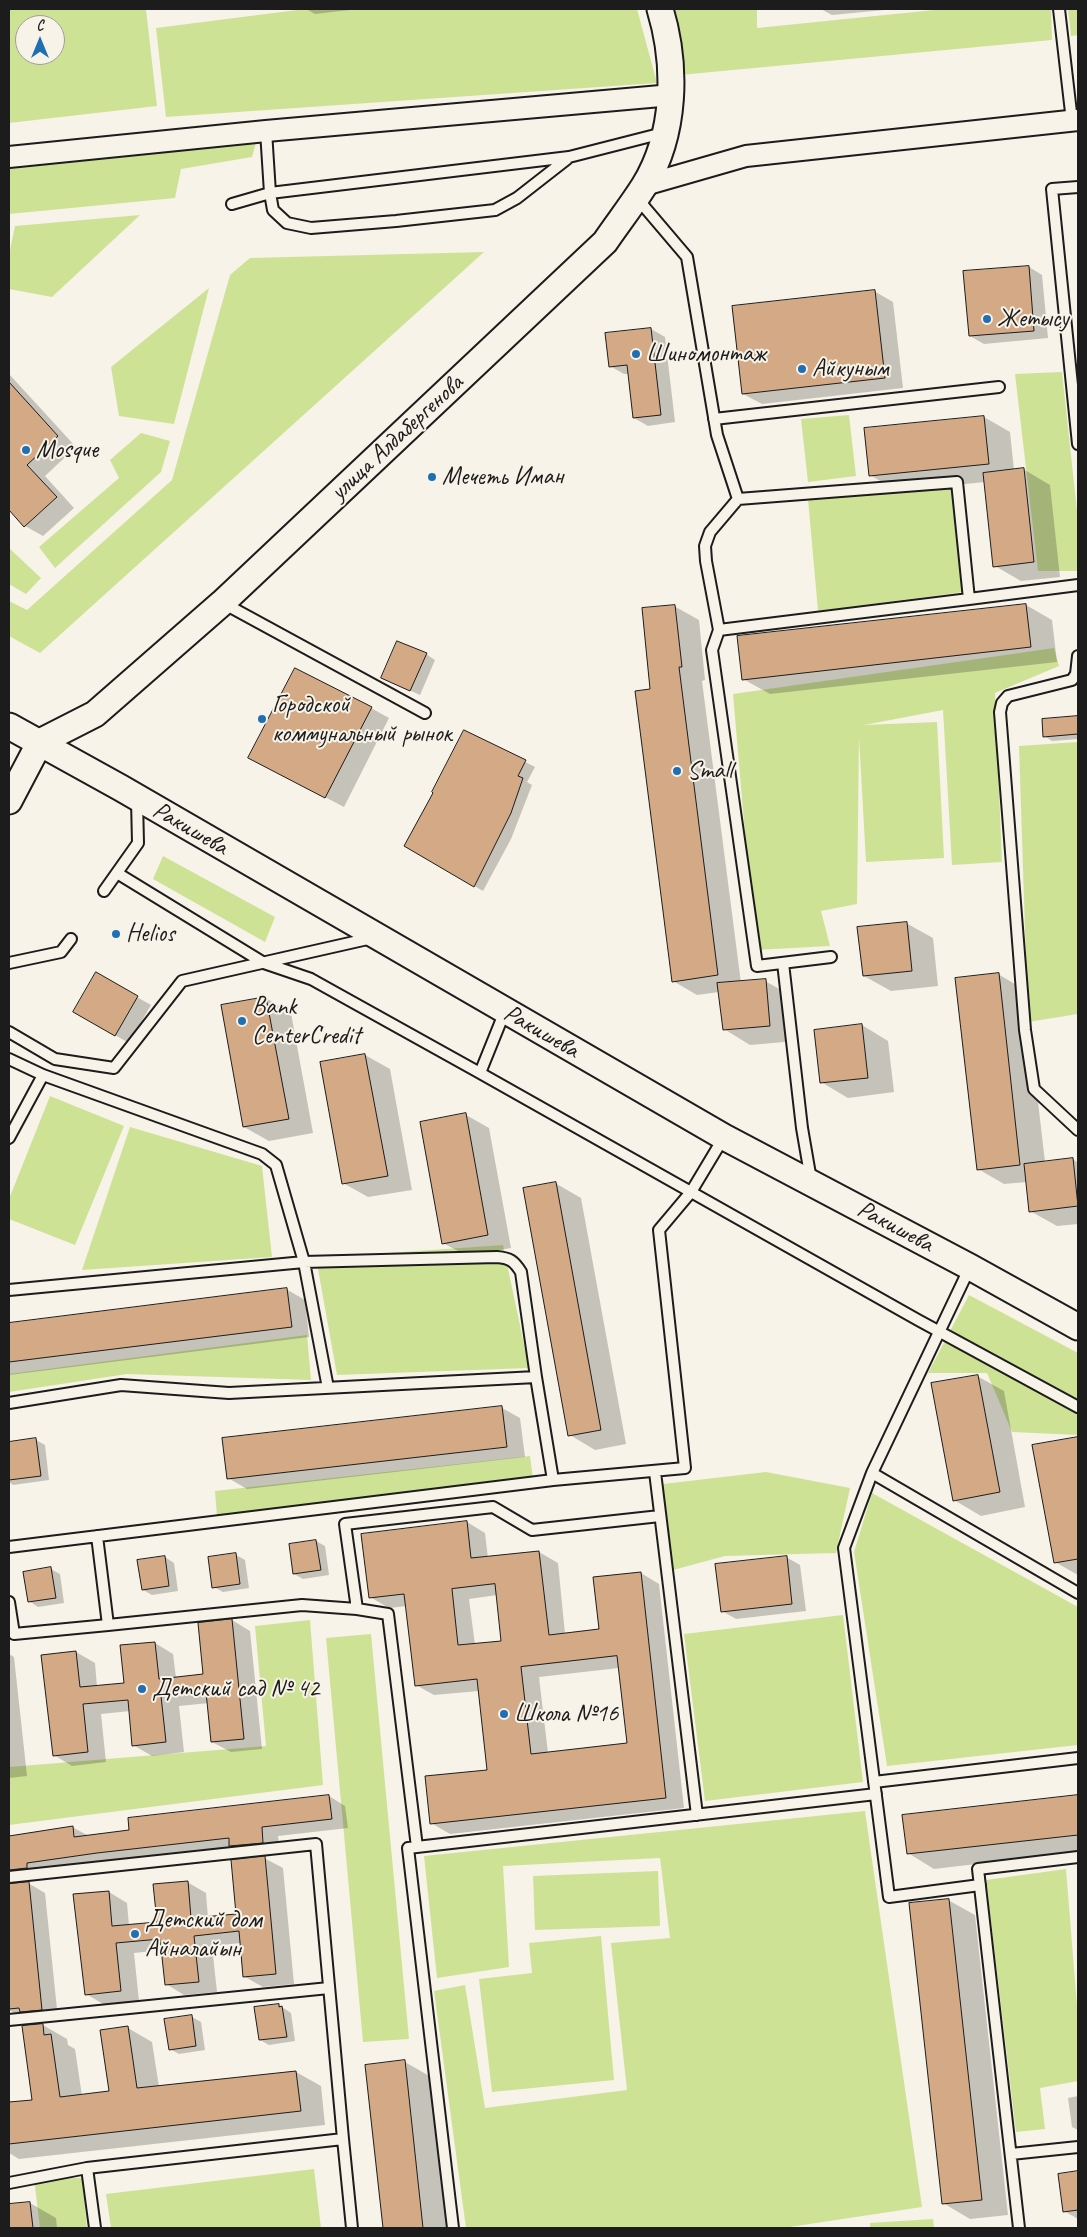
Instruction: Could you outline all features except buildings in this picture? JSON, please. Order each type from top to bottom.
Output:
[{"type":"street","name":"улица Алдабергенова","points":[[40,742],[95,714],[222,603],[604,242],[641,191],[661,150],[672,95],[667,30],[660,9]]},
{"type":"street","points":[[9,157],[266,131],[672,95]]},
{"type":"street","points":[[641,191],[746,156],[1075,120]]},
{"type":"street","name":"Ракишева","points":[[9,726],[40,742],[724,1137],[970,1267],[1078,1327]]},
{"type":"street","points":[[9,801],[40,742]]},
{"type":"lane","points":[[1059,9],[1075,120]]},
{"type":"lane","points":[[266,131],[270,193],[274,210],[281,219],[294,225],[311,228],[484,212],[506,206],[569,158]]},
{"type":"lane","points":[[232,204],[270,193],[569,158],[664,133]]},
{"type":"lane","points":[[1078,187],[1052,189],[1078,444]]},
{"type":"lane","points":[[641,191],[687,257],[717,434],[738,499]]},
{"type":"lane","points":[[714,419],[999,387]]},
{"type":"lane","points":[[831,956],[757,966],[712,650],[719,630],[705,546],[710,532],[738,499],[957,482],[969,599]]},
{"type":"lane","points":[[719,630],[1078,585]]},
{"type":"lane","points":[[222,603],[425,714]]},
{"type":"lane","points":[[1078,656],[1076,674],[1072,680],[1008,696],[1002,703],[1000,712],[1025,1030],[1034,1089],[1078,1130]]},
{"type":"lane","points":[[104,891],[138,843],[137,798]]},
{"type":"lane","points":[[117,873],[264,963],[311,979],[938,1331],[1078,1407]]},
{"type":"lane","points":[[9,1032],[55,1060],[114,1068],[182,981],[377,937]]},
{"type":"lane","points":[[9,972],[11,962],[62,952],[71,939]]},
{"type":"lane","points":[[782,963],[802,1128],[811,1183]]},
{"type":"lane","points":[[480,1073],[504,1011]]},
{"type":"lane","points":[[9,1059],[43,1075],[262,1154],[276,1165],[304,1262],[328,1388]]},
{"type":"lane","points":[[9,1138],[43,1075]]},
{"type":"lane","points":[[9,1547],[553,1480],[685,1468],[659,1230],[691,1192],[724,1137]]},
{"type":"lane","points":[[9,1290],[304,1262],[508,1258],[514,1261],[521,1272],[553,1480]]},
{"type":"lane","points":[[970,1267],[872,1473],[844,1548],[889,1896],[980,1885]]},
{"type":"lane","points":[[9,1403],[121,1385],[229,1393],[536,1377]]},
{"type":"lane","points":[[654,1472],[697,1815]]},
{"type":"lane","points":[[872,1473],[1078,1593]]},
{"type":"lane","points":[[357,1609],[345,1524],[493,1507],[532,1530],[660,1516]]},
{"type":"lane","points":[[97,1536],[108,1625]]},
{"type":"lane","points":[[9,1602],[14,1634],[302,1606],[357,1609],[388,1614],[417,1848]]},
{"type":"lane","points":[[874,1782],[1078,1758]]},
{"type":"lane","points":[[453,2228],[408,1848],[876,1794]]},
{"type":"lane","points":[[9,1877],[316,1844],[342,2139],[352,2228]]},
{"type":"lane","points":[[1019,2228],[978,1869],[1078,1857]]},
{"type":"lane","points":[[9,2020],[329,1988]]},
{"type":"lane","points":[[9,2183],[87,2168],[342,2139]]},
{"type":"lane","points":[[1011,2154],[1078,2147]]},
{"type":"lane","points":[[87,2168],[95,2228]]},
{"type":"green space","points":[[9,9],[146,9],[157,106],[9,123]]},
{"type":"green space","points":[[305,9],[637,9],[657,83],[166,117],[156,28]]},
{"type":"green space","points":[[672,9],[757,9],[757,28],[944,9],[1051,9],[1052,40],[680,75]]},
{"type":"green space","points":[[1068,9],[1078,9],[1078,35],[1071,36]]},
{"type":"green space","points":[[257,139],[252,157],[181,169],[175,198],[9,214],[9,168]]},
{"type":"green space","points":[[140,215],[52,297],[9,289],[9,255],[15,226]]},
{"type":"green space","points":[[484,252],[40,653],[9,636],[9,601],[27,610],[172,480],[230,275],[250,258]]},
{"type":"green space","points":[[209,288],[174,424],[119,416],[111,367]]},
{"type":"green space","points":[[1062,372],[1078,520],[1078,571],[1038,571],[1015,374]]},
{"type":"green space","points":[[849,415],[856,476],[808,482],[801,419]]},
{"type":"green space","points":[[141,433],[170,441],[161,472],[55,568],[39,547],[119,478],[110,460]]},
{"type":"green space","points":[[954,488],[963,592],[818,611],[808,499]]},
{"type":"green space","points":[[9,548],[41,578],[26,594],[9,584]]},
{"type":"green space","points":[[1054,648],[1059,666],[995,693],[1002,862],[952,865],[943,710],[864,725],[937,722],[944,858],[866,862],[859,738],[857,904],[821,911],[830,946],[755,950],[733,694]]},
{"type":"green space","points":[[1078,742],[1078,1014],[1028,1022],[1019,746]]},
{"type":"green space","points":[[163,856],[275,917],[265,942],[153,879]]},
{"type":"green space","points":[[50,1096],[124,1126],[75,1245],[9,1219],[9,1199]]},
{"type":"green space","points":[[130,1127],[262,1166],[272,1257],[82,1270]]},
{"type":"green space","points":[[503,1245],[529,1368],[337,1375],[316,1258]]},
{"type":"green space","points":[[969,1295],[1078,1353],[1078,1435],[1012,1432],[987,1373],[928,1373]]},
{"type":"green space","points":[[307,1335],[311,1380],[127,1374],[9,1392],[9,1374]]},
{"type":"green space","points":[[530,1456],[533,1479],[217,1516],[215,1491]]},
{"type":"green space","points":[[766,1472],[850,1488],[836,1553],[725,1556],[673,1570],[663,1484]]},
{"type":"green space","points":[[872,1493],[1078,1607],[1078,1745],[887,1766],[854,1552]]},
{"type":"green space","points":[[843,1615],[863,1782],[705,1801],[684,1634]]},
{"type":"green space","points":[[310,1620],[323,1785],[9,1825],[9,1767],[266,1746],[255,1626]]},
{"type":"green space","points":[[371,1634],[409,2039],[363,2042],[326,1638]]},
{"type":"green space","points":[[865,1811],[922,2207],[783,2228],[466,2228],[434,1991],[465,1985],[485,2108],[627,2090],[611,1943],[670,1938],[660,1858],[503,1866],[509,1967],[437,1978],[424,1856]]},
{"type":"green space","points":[[1066,1869],[1078,2018],[1078,2081],[1040,2088],[1045,2129],[1016,2132],[986,1880]]},
{"type":"green space","points":[[658,1871],[660,1926],[535,1930],[533,1876]]},
{"type":"green space","points":[[601,1936],[614,2080],[492,2092],[479,1979],[532,1973],[529,1943]]},
{"type":"green space","points":[[314,2169],[321,2228],[111,2228],[106,2194]]},
{"type":"green space","points":[[34,2178],[82,2178],[87,2228],[40,2228]]},
{"type":"green space","points":[[933,2219],[934,2228],[870,2228],[870,2223]]},
{"type":"place","name":"Жетысу","points":[[987,319]]},
{"type":"place","name":"Шиномонтаж","points":[[636,354]]},
{"type":"place","name":"Айкуным","points":[[802,369]]},
{"type":"place","name":"Mosque","points":[[26,450]]},
{"type":"place","name":"Мечеть Иман","points":[[432,477]]},
{"type":"place","name":"Городской коммунальный рынок","points":[[262,719]]},
{"type":"place","name":"Small","points":[[677,771]]},
{"type":"place","name":"Helios","points":[[116,934]]},
{"type":"place","name":"Bank CenterCredit","points":[[242,1021]]},
{"type":"place","name":"Детский сад № 42","points":[[142,1689]]},
{"type":"place","name":"Школа №16","points":[[504,1714]]},
{"type":"place","name":"Детский дом Айналайын","points":[[135,1934]]}]
